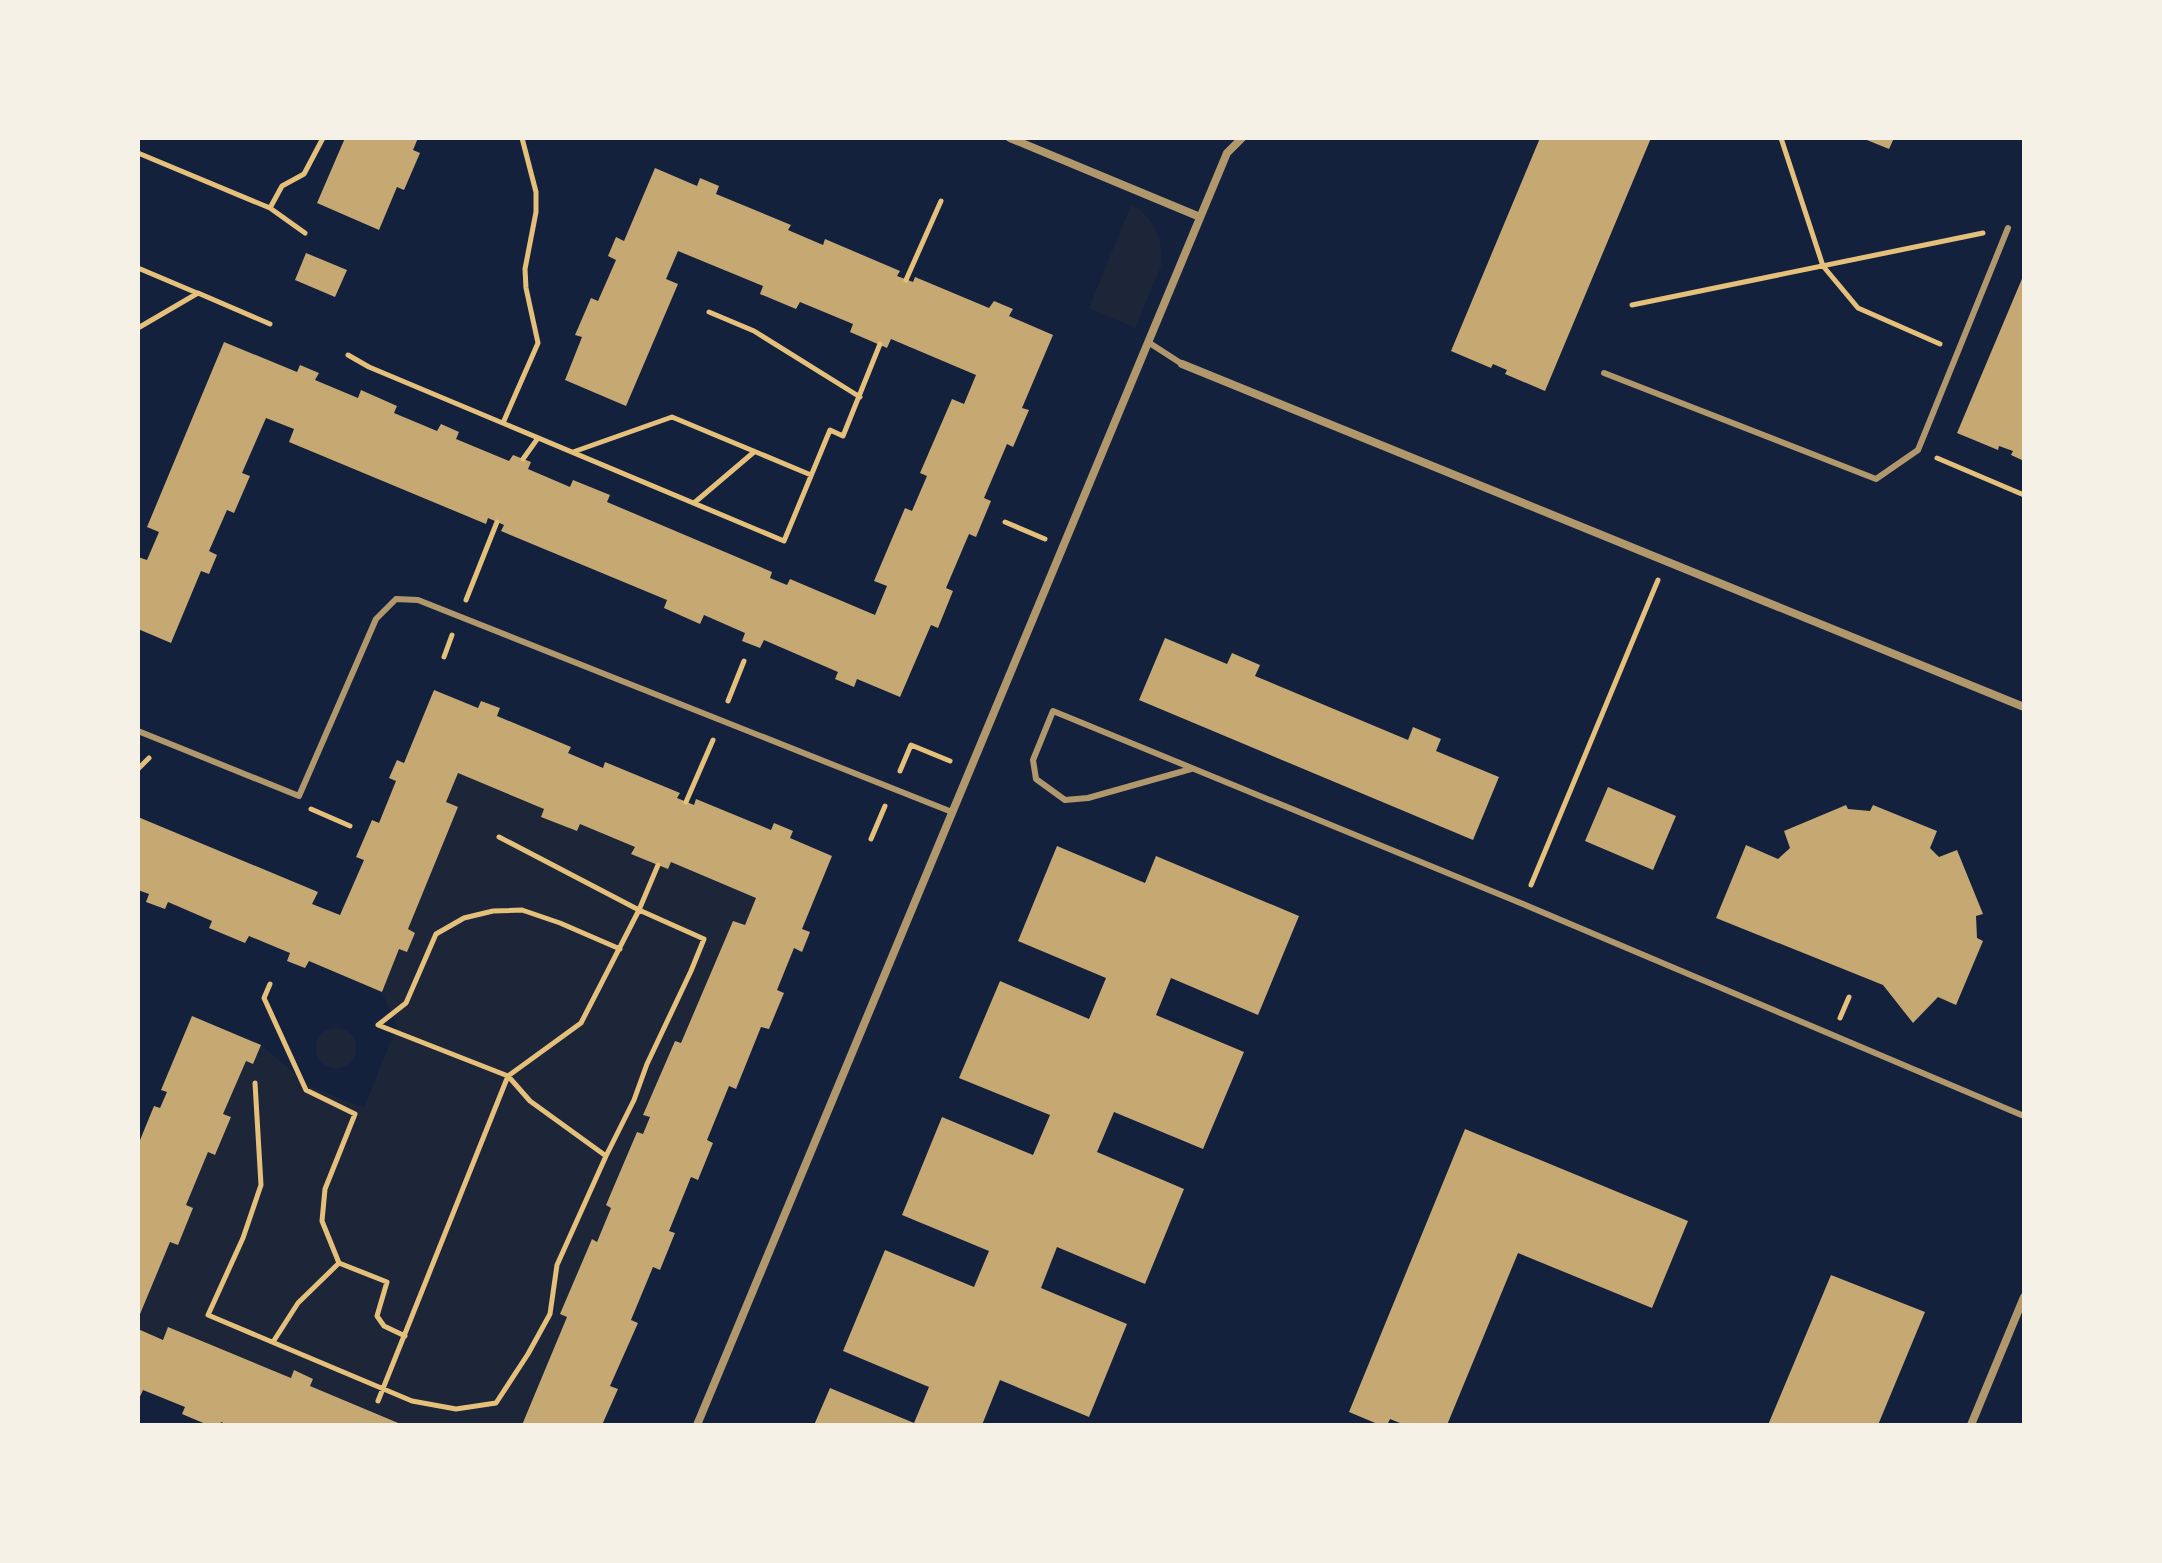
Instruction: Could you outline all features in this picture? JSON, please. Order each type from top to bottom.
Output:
[{"type":"street","points":[[1010,138],[1200,217]]},
{"type":"street","points":[[697,1425],[1227,153],[1242,138]]},
{"type":"street","points":[[1182,364],[2024,707]]},
{"type":"street","points":[[1971,1425],[2024,1297]]},
{"type":"lane","points":[[1604,373],[1876,479],[1918,450],[2008,228]]},
{"type":"lane","points":[[1148,342],[1182,364]]},
{"type":"lane","points":[[138,731],[299,796],[376,619],[396,599],[418,600],[952,812]]},
{"type":"lane","points":[[1191,769],[1088,798],[1065,800],[1036,779],[1033,760],[1053,711],[1523,904],[2024,1116]]},
{"type":"path","points":[[270,208],[282,186],[304,174],[323,138]]},
{"type":"path","points":[[503,423],[538,343],[525,269],[536,212],[536,192],[522,138]]},
{"type":"path","points":[[1781,138],[1823,266],[1858,308],[1956,351]]},
{"type":"path","points":[[138,153],[270,208],[305,233]]},
{"type":"path","points":[[906,280],[941,201]]},
{"type":"path","points":[[1632,305],[2008,228]]},
{"type":"path","points":[[138,268],[270,324]]},
{"type":"path","points":[[138,328],[198,293]]},
{"type":"path","points":[[709,312],[754,331],[860,397]]},
{"type":"path","points":[[348,355],[369,367],[784,541],[830,430],[843,436],[880,344]]},
{"type":"path","points":[[572,452],[672,417],[811,475]]},
{"type":"path","points":[[523,459],[538,438]]},
{"type":"path","points":[[1918,450],[2024,495]]},
{"type":"path","points":[[694,503],[755,452]]},
{"type":"path","points":[[444,657],[497,522]]},
{"type":"path","points":[[1005,522],[1063,546]]},
{"type":"path","points":[[1523,904],[1666,561]]},
{"type":"path","points":[[686,802],[702,766]]},
{"type":"path","points":[[299,796],[313,811],[350,826]]},
{"type":"path","points":[[255,1083],[261,1185],[243,1238],[208,1315],[412,1401],[456,1409],[496,1403],[550,1314],[557,1265],[704,939],[639,910],[499,837]]},
{"type":"path","points":[[378,1401],[508,1076],[581,1023],[620,949],[658,865]]},
{"type":"path","points":[[606,1156],[530,1101],[508,1076],[378,1025],[406,1003],[436,934],[464,918],[493,911],[522,910],[620,949]]},
{"type":"path","points":[[270,984],[264,998],[306,1090],[355,1114],[325,1189],[322,1221],[339,1263],[387,1282],[377,1316],[384,1326],[405,1336]]},
{"type":"path","points":[[273,1342],[298,1303],[339,1263]]},
{"type":"shaded area","points":[[1131,205],[1151,222],[1159,239],[1162,257],[1135,328],[1089,308]]},
{"type":"shaded area","points":[[458,773],[544,809],[542,817],[577,831],[580,824],[635,847],[632,854],[668,869],[671,862],[756,898],[745,925],[733,921],[681,1043],[674,1041],[644,1115],[650,1117],[643,1134],[636,1132],[606,1205],[611,1208],[597,1242],[591,1240],[561,1313],[567,1317],[522,1425],[403,1425],[310,1386],[313,1379],[294,1371],[291,1378],[168,1327],[163,1340],[138,1329],[138,1319],[170,1242],[192,1208],[186,1205],[208,1152],[216,1154],[231,1118],[223,1114],[246,1061],[254,1064],[261,1045],[310,1086],[364,1108],[397,1026],[382,992],[399,949],[407,951],[415,933],[408,929],[458,808],[446,802]]},
{"type":"shaded area","points":[[336,1028],[350,1034],[356,1048],[350,1062],[336,1068],[322,1062],[316,1048],[322,1034]]},
{"type":"building","points":[[345,138],[418,138],[413,150],[420,153],[404,190],[397,187],[379,230],[317,203]]},
{"type":"building","points":[[1540,138],[1651,138],[1545,391],[1505,374],[1507,370],[1493,364],[1491,368],[1451,351]]},
{"type":"building","points":[[1862,138],[1894,138],[1889,149]]},
{"type":"building","points":[[655,168],[697,186],[700,178],[719,186],[716,194],[791,225],[788,230],[823,245],[825,239],[900,271],[897,276],[913,282],[915,277],[989,308],[994,301],[1013,309],[1009,316],[1053,335],[1022,408],[1029,410],[1013,447],[1007,444],[984,498],[991,501],[976,537],[969,534],[946,588],[953,591],[938,628],[931,625],[900,697],[857,679],[854,687],[835,679],[838,672],[764,640],[760,648],[742,641],[745,633],[704,615],[700,624],[664,608],[667,600],[501,531],[504,525],[488,518],[486,524],[289,442],[294,429],[266,418],[242,473],[250,476],[234,513],[227,510],[209,551],[217,555],[209,574],[201,571],[171,643],[138,629],[138,557],[147,560],[159,532],[147,527],[224,342],[297,372],[300,365],[319,373],[315,380],[358,398],[361,390],[397,406],[394,413],[437,431],[441,424],[459,432],[456,439],[509,461],[513,455],[531,462],[528,469],[570,487],[573,480],[610,495],[607,502],[772,572],[770,578],[787,585],[790,579],[875,615],[887,586],[874,581],[905,508],[912,511],[927,476],[920,473],[952,399],[964,404],[976,375],[891,339],[887,348],[850,332],[853,324],[800,302],[796,309],[760,294],[763,286],[678,251],[666,279],[678,284],[626,406],[565,380],[582,337],[575,335],[591,298],[598,301],[616,260],[608,256],[616,237],[624,241]]},
{"type":"building","points":[[306,253],[347,270],[335,297],[295,280]]},
{"type":"building","points":[[2024,274],[2024,461],[2011,455],[2013,451],[1999,446],[1998,450],[1957,433]]},
{"type":"building","points":[[1165,638],[1227,664],[1232,653],[1260,665],[1255,676],[1408,740],[1413,727],[1441,739],[1436,751],[1499,777],[1473,840],[1139,700]]},
{"type":"building","points":[[434,690],[478,708],[481,701],[500,708],[497,716],[571,747],[568,753],[603,768],[605,762],[680,793],[677,798],[694,805],[696,799],[771,830],[774,823],[793,831],[790,838],[832,856],[802,929],[810,932],[802,952],[794,948],[777,990],[784,993],[769,1029],[761,1027],[736,1089],[729,1086],[707,1140],[713,1143],[698,1180],[691,1177],[669,1231],[675,1233],[660,1270],[653,1267],[631,1320],[638,1323],[610,1386],[618,1389],[602,1425],[522,1425],[567,1317],[560,1314],[592,1239],[597,1242],[611,1208],[606,1205],[637,1132],[643,1134],[650,1117],[643,1115],[675,1041],[681,1043],[733,921],[745,925],[756,898],[671,862],[668,869],[631,854],[635,847],[580,824],[577,831],[541,817],[544,809],[458,773],[446,802],[458,807],[408,929],[415,933],[407,952],[399,949],[382,992],[309,961],[305,968],[287,961],[290,953],[249,936],[245,943],[209,928],[212,921],[168,902],[165,909],[146,902],[149,894],[138,890],[138,817],[318,892],[312,904],[340,915],[364,860],[356,857],[372,820],[379,823],[396,781],[389,778],[397,760],[404,763]]},
{"type":"building","points":[[1608,787],[1676,816],[1653,870],[1585,841]]},
{"type":"building","points":[[1846,805],[1848,809],[1870,811],[1873,805],[1937,831],[1930,848],[1939,857],[1957,850],[1983,914],[1976,916],[1977,938],[1983,941],[1956,1005],[1938,997],[1913,1023],[1883,985],[1716,918],[1746,845],[1778,859],[1790,848],[1784,831]]},
{"type":"building","points":[[1057,846],[1145,883],[1156,856],[1299,916],[1258,1015],[1171,978],[1156,1015],[1244,1052],[1203,1149],[1114,1112],[1097,1152],[1184,1189],[1145,1284],[1057,1247],[1041,1288],[1127,1324],[1089,1417],[1000,1380],[982,1425],[814,1425],[830,1388],[914,1423],[929,1387],[843,1351],[885,1250],[974,1287],[989,1251],[902,1215],[942,1117],[1033,1155],[1050,1115],[959,1078],[1000,981],[1089,1019],[1106,978],[1018,941]]},
{"type":"building","points":[[192,1016],[261,1045],[253,1064],[246,1061],[223,1114],[231,1117],[215,1155],[208,1152],[186,1205],[193,1208],[178,1245],[170,1242],[138,1319],[138,1145],[154,1106],[160,1108],[167,1092],[161,1090]]},
{"type":"building","points":[[1465,1129],[1688,1221],[1652,1308],[1518,1253],[1447,1425],[1405,1425],[1390,1419],[1387,1425],[1380,1425],[1349,1412]]},
{"type":"building","points":[[1831,1275],[1925,1312],[1878,1425],[1768,1425]]},
{"type":"building","points":[[168,1327],[291,1378],[294,1370],[313,1379],[310,1386],[403,1425],[228,1425],[221,1422],[220,1425],[208,1425],[182,1414],[185,1407],[143,1390],[138,1401],[138,1329],[163,1340]]}]
